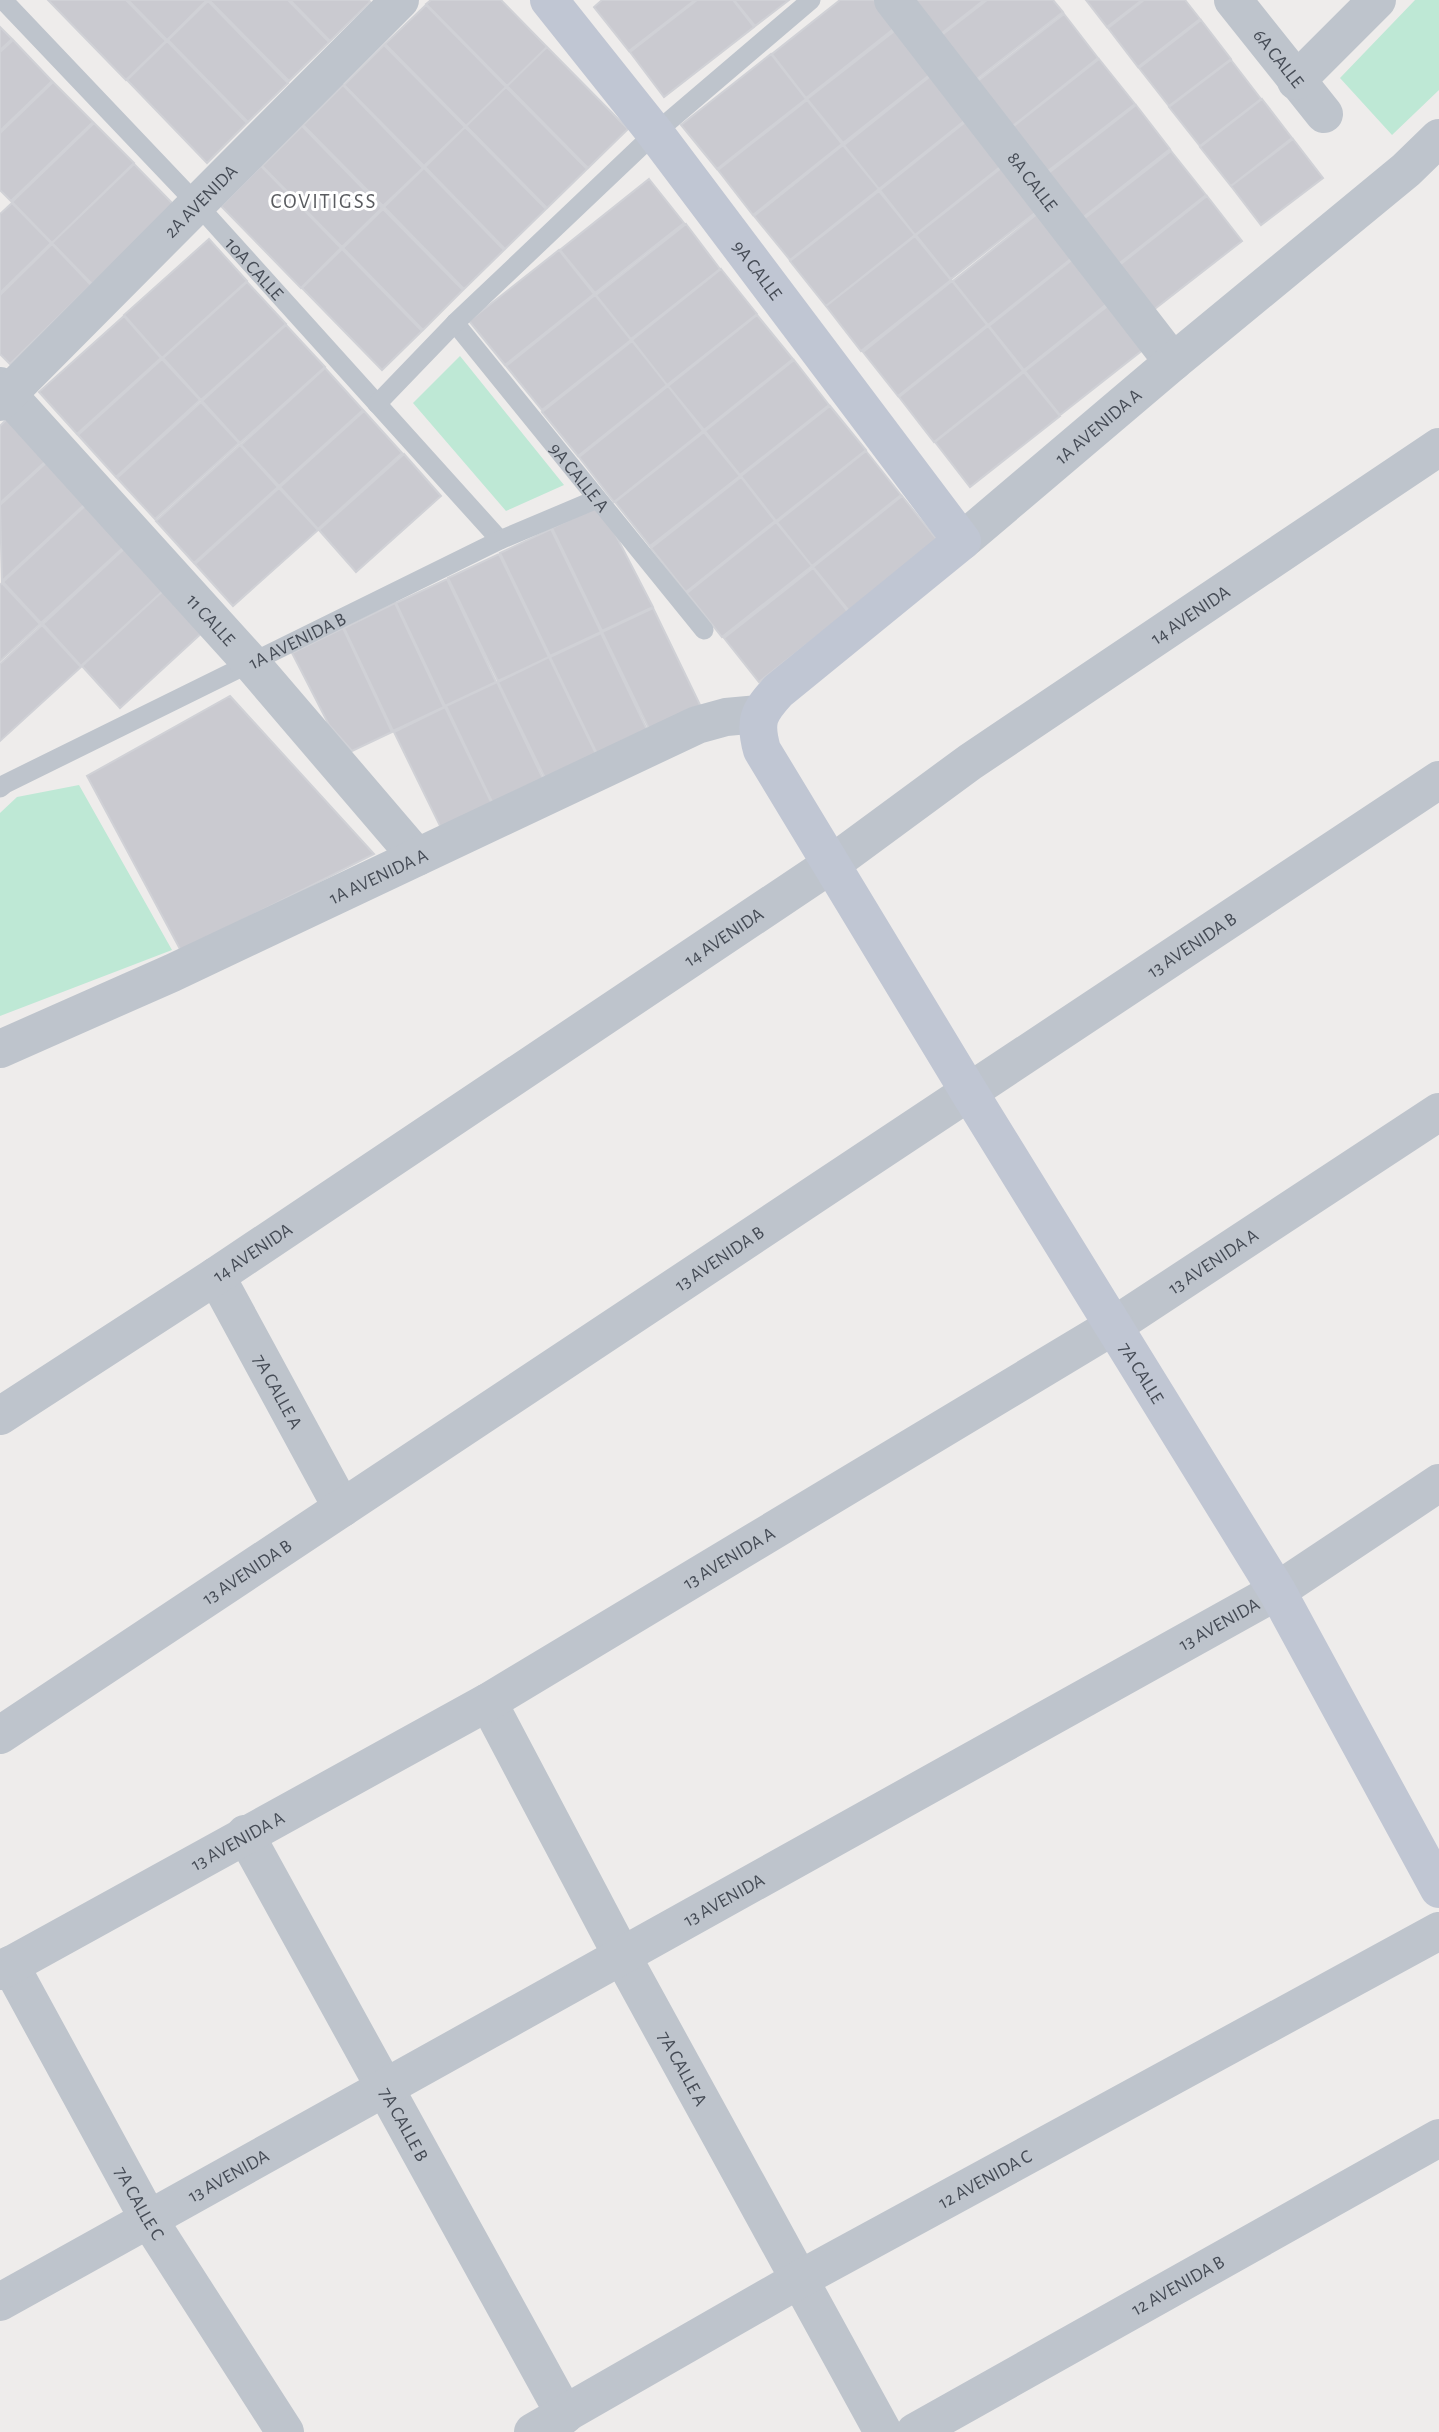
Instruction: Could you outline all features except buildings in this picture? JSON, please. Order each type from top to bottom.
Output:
[{"type":"main road","name":"9A CALLE","points":[[549,0],[655,133],[962,541]]},
{"type":"main road","name":"1A AVENIDA A","points":[[759,714],[789,682],[962,541]]},
{"type":"main road","points":[[759,714],[757,730],[767,761],[831,865]]},
{"type":"main road","name":"7A CALLE","points":[[831,865],[1277,1591],[1439,1889]]},
{"type":"street","name":"2A AVENIDA","points":[[3,394],[400,0]]},
{"type":"street","name":"8A CALLE","points":[[893,0],[1173,362]]},
{"type":"street","name":"6A CALLE","points":[[1233,0],[1324,114]]},
{"type":"street","points":[[1296,81],[1377,0]]},
{"type":"street","name":"1A AVENIDA A","points":[[962,541],[1406,170],[1439,138]]},
{"type":"street","name":"11 CALLE","points":[[3,394],[251,663],[417,857]]},
{"type":"street","name":"14 AVENIDA","points":[[0,1416],[216,1276],[831,865],[970,762],[1439,447]]},
{"type":"street","name":"1A AVENIDA A","points":[[0,1049],[172,973],[697,725],[726,717],[759,714]]},
{"type":"street","name":"13 AVENIDA B","points":[[0,1735],[1439,780]]},
{"type":"street","name":"13 AVENIDA A","points":[[5,1968],[488,1702],[1115,1325],[1439,1112]]},
{"type":"street","name":"7A CALLE A","points":[[216,1276],[342,1508]]},
{"type":"street","name":"13 AVENIDA","points":[[0,2302],[1277,1591],[1439,1483]]},
{"type":"street","name":"7A CALLE A","points":[[488,1702],[622,1956],[883,2432]]},
{"type":"street","name":"7A CALLE B","points":[[245,1834],[386,2086],[549,2424]]},
{"type":"street","name":"12 AVENIDA C","points":[[549,2424],[800,2279],[1439,1931]]},
{"type":"street","name":"7A CALLE C","points":[[5,1968],[149,2220],[285,2432]]},
{"type":"street","name":"12 AVENIDA B","points":[[915,2432],[1439,2138]]},
{"type":"lane","points":[[377,404],[455,323],[655,133],[811,0]]},
{"type":"lane","name":"10A CALLE","points":[[12,3],[500,540]]},
{"type":"lane","name":"9A CALLE A","points":[[455,323],[704,629]]},
{"type":"lane","name":"1A AVENIDA B","points":[[2,784],[500,540],[597,499]]},
{"type":"green space","points":[[1415,0],[1439,0],[1439,90],[1392,135],[1340,78]]},
{"type":"green space","points":[[460,356],[564,485],[506,511],[413,403]]},
{"type":"green space","points":[[79,785],[172,950],[0,1016],[0,813],[17,797]]},
{"type":"district","name":"COVITIGSS","points":[[324,201]]}]
